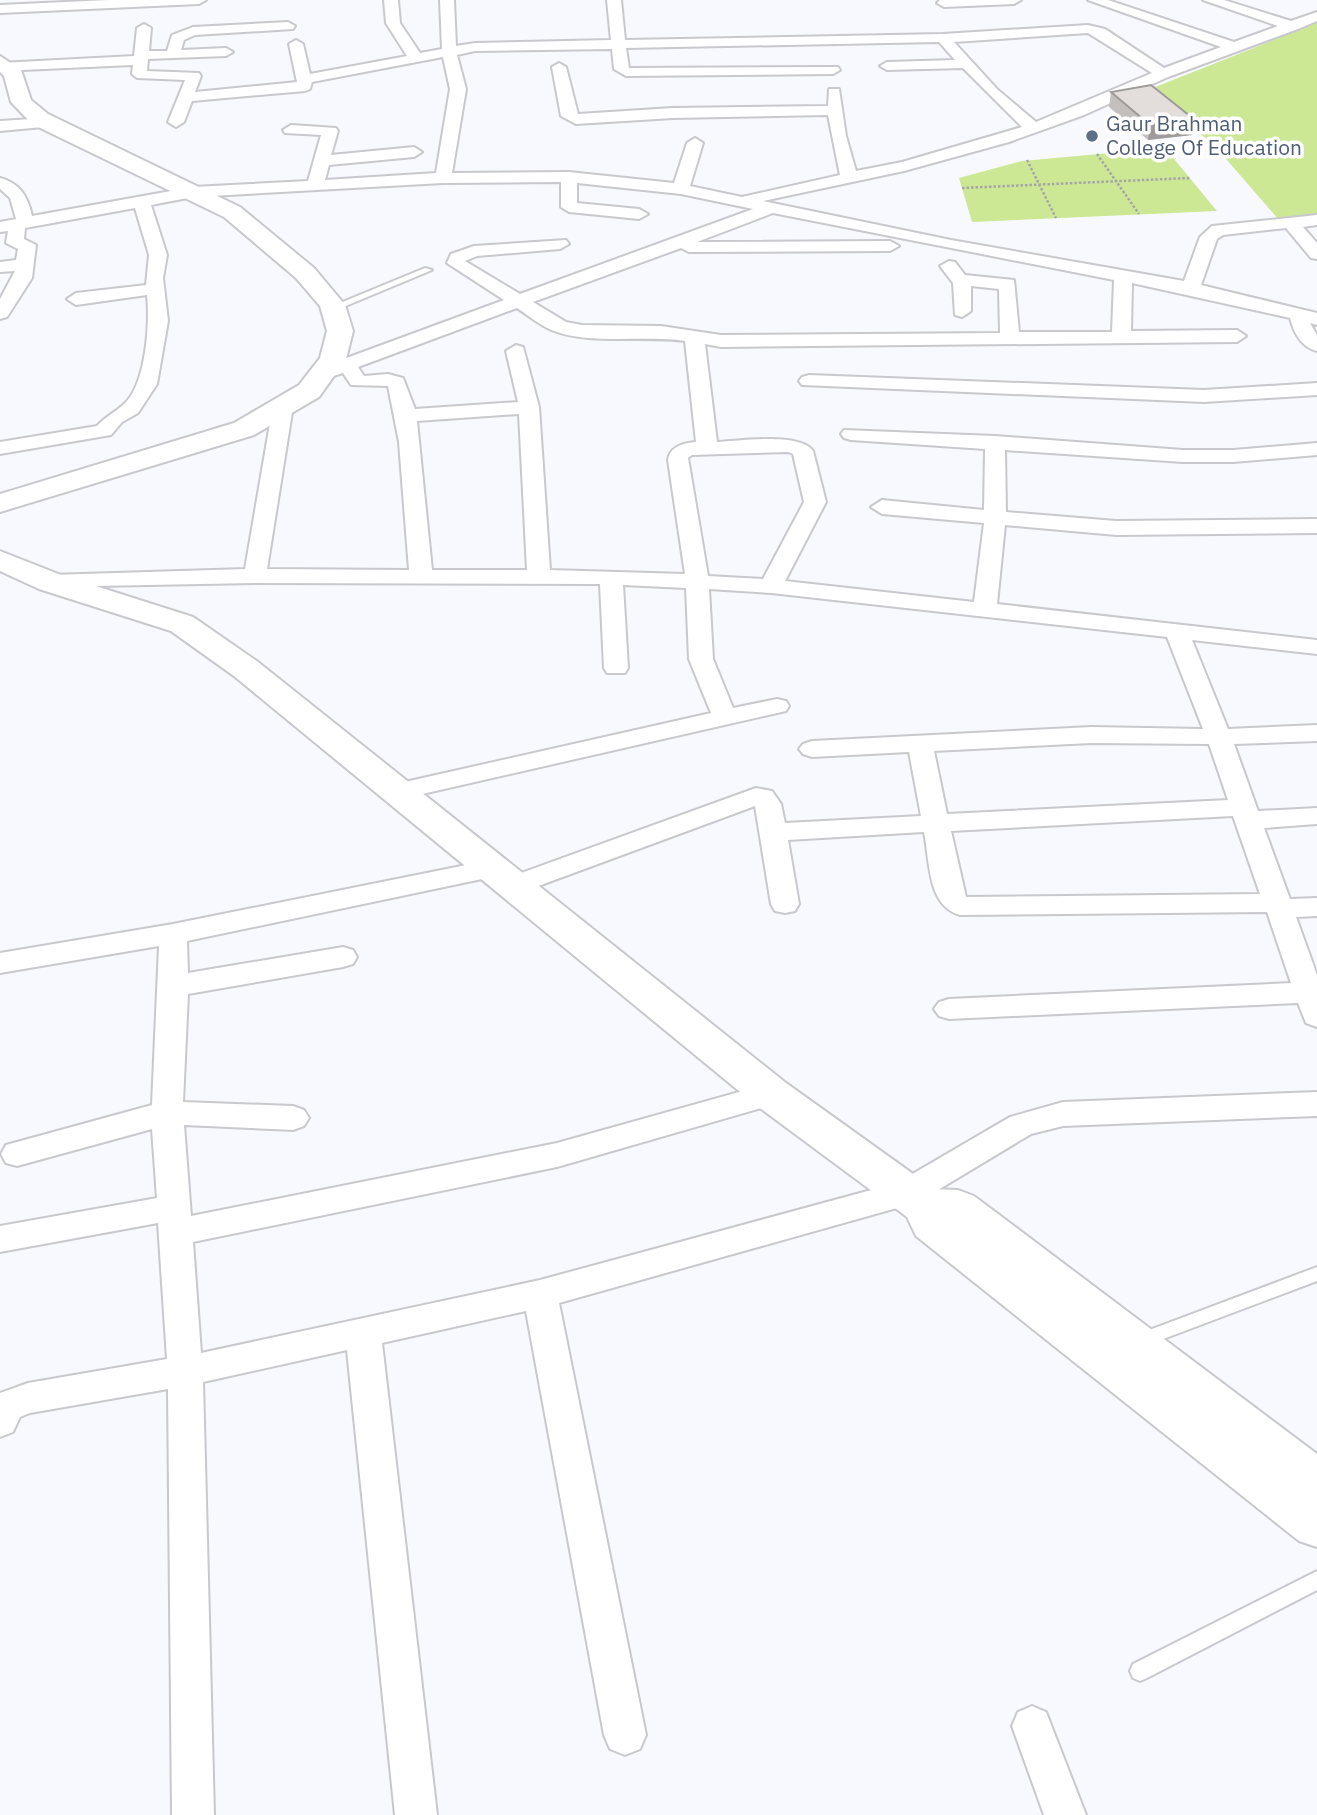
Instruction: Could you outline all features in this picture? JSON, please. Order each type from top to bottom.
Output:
[{"type":"highway","points":[[0,503],[244,429],[309,391],[333,359],[340,331],[333,308],[305,272],[243,220],[193,192],[48,123],[21,102],[14,74],[2,65]]},
{"type":"highway","points":[[0,560],[50,582],[182,624],[246,669],[771,1094],[916,1199],[932,1223],[1317,1524]]},
{"type":"highway","points":[[916,1199],[958,1208],[1317,1484]]},
{"type":"street","points":[[0,9],[78,3],[200,0]]},
{"type":"street","points":[[391,0],[393,23],[415,57]]},
{"type":"street","points":[[443,178],[458,89],[449,50],[447,0]]},
{"type":"street","points":[[614,0],[623,71],[654,72],[761,91],[835,110]]},
{"type":"street","points":[[944,3],[1014,0]]},
{"type":"street","points":[[1095,0],[1237,48]]},
{"type":"street","points":[[1210,0],[1293,26]]},
{"type":"street","points":[[740,201],[904,166],[1033,128],[1079,113],[1163,74],[1317,16]]},
{"type":"street","points":[[173,55],[177,38],[193,31],[288,26]]},
{"type":"street","points":[[144,28],[139,74],[194,76],[176,122]]},
{"type":"street","points":[[306,79],[449,50],[618,42],[943,38],[1095,30],[1163,74]]},
{"type":"street","points":[[943,38],[966,64],[1033,128]]},
{"type":"street","points":[[831,40],[835,110],[849,177]]},
{"type":"street","points":[[186,97],[302,87],[306,85],[306,79],[296,44]]},
{"type":"street","points":[[2,65],[226,52]]},
{"type":"street","points":[[887,66],[966,64]]},
{"type":"street","points":[[559,67],[571,118],[673,113],[833,70]]},
{"type":"street","points":[[654,72],[673,113]]},
{"type":"street","points":[[0,126],[48,123]]},
{"type":"street","points":[[291,130],[330,131],[315,185]]},
{"type":"street","points":[[681,189],[695,143]]},
{"type":"street","points":[[323,162],[414,152]]},
{"type":"street","points":[[569,177],[569,207],[639,214]]},
{"type":"street","points":[[14,225],[193,192],[443,178],[569,177],[681,189],[951,245],[1191,288],[1308,317],[1303,332],[1317,345]]},
{"type":"street","points":[[0,183],[6,184],[20,200],[14,225],[15,243],[27,245],[23,278],[0,313]]},
{"type":"street","points":[[0,448],[98,433],[107,429],[115,418],[131,409],[149,377],[160,313],[154,289],[158,256],[141,201]]},
{"type":"street","points":[[321,374],[772,208]]},
{"type":"street","points":[[1191,288],[1213,233],[1225,229],[1317,220]]},
{"type":"street","points":[[1291,223],[1317,254]]},
{"type":"street","points":[[559,244],[474,251],[457,258],[458,266],[551,323],[570,329],[661,332],[721,341],[1237,336]]},
{"type":"street","points":[[931,245],[960,280],[963,288],[962,311]]},
{"type":"street","points":[[672,247],[951,245]]},
{"type":"street","points":[[0,267],[25,265]]},
{"type":"street","points":[[1121,337],[1123,276]]},
{"type":"street","points":[[960,280],[1009,286],[1010,338]]},
{"type":"street","points":[[76,299],[154,289]]},
{"type":"street","points":[[694,337],[707,448]]},
{"type":"street","points":[[516,351],[529,407],[539,575]]},
{"type":"street","points":[[347,365],[358,381],[396,382],[407,416],[421,576]]},
{"type":"street","points":[[808,381],[1191,396],[1259,395],[1317,389]]},
{"type":"street","points":[[255,576],[283,406]]},
{"type":"street","points":[[407,416],[529,407]]},
{"type":"street","points":[[851,434],[1183,456],[1233,456],[1317,449]]},
{"type":"street","points":[[985,609],[995,519],[995,442]]},
{"type":"street","points":[[725,718],[701,659],[697,581],[678,460],[687,449],[791,446],[803,451],[815,502],[771,586]]},
{"type":"street","points":[[882,507],[1116,528],[1317,526]]},
{"type":"street","points":[[50,582],[255,576],[539,575],[697,581],[771,586],[1317,647]]},
{"type":"street","points":[[611,577],[616,668]]},
{"type":"street","points":[[949,1009],[1314,1000],[1219,737],[1176,630]]},
{"type":"street","points":[[396,792],[777,706]]},
{"type":"street","points":[[812,749],[1091,736],[1219,737],[1317,733]]},
{"type":"street","points":[[920,744],[951,900],[960,906],[1317,907]]},
{"type":"street","points":[[0,963],[501,878],[747,797],[766,799],[785,904]]},
{"type":"street","points":[[773,832],[1246,813],[1317,816]]},
{"type":"street","points":[[173,934],[174,986],[167,1113],[185,1371],[192,1815]]},
{"type":"street","points":[[174,986],[343,957]]},
{"type":"street","points":[[0,1238],[174,1220],[557,1156],[704,1116],[771,1094]]},
{"type":"street","points":[[0,1422],[7,1406],[28,1398],[185,1371],[540,1294],[916,1199],[1021,1125],[1041,1118],[1101,1111],[1317,1104]]},
{"type":"street","points":[[18,1154],[167,1113],[293,1118]]},
{"type":"street","points":[[540,1294],[625,1735]]},
{"type":"street","points":[[363,1332],[416,1815]]},
{"type":"street","points":[[1032,1726],[1065,1815]]},
{"type":"lane","points":[[333,308],[428,270]]},
{"type":"lane","points":[[1135,1343],[1317,1274]]},
{"type":"lane","points":[[1140,1671],[1317,1580]]},
{"type":"path","points":[[1097,154],[1139,214]]},
{"type":"path","points":[[1027,160],[1056,218]]},
{"type":"path","points":[[962,188],[1190,178]]},
{"type":"green space","points":[[1317,23],[1317,216],[1279,220],[1214,145],[1145,91]]},
{"type":"green space","points":[[1165,148],[1217,211],[972,222],[959,178],[1022,161]]},
{"type":"building","points":[[1151,85],[1195,120],[1150,125],[1111,92]]},
{"type":"place","name":"Gaur Brahman College Of Education","points":[[1092,136]]}]
